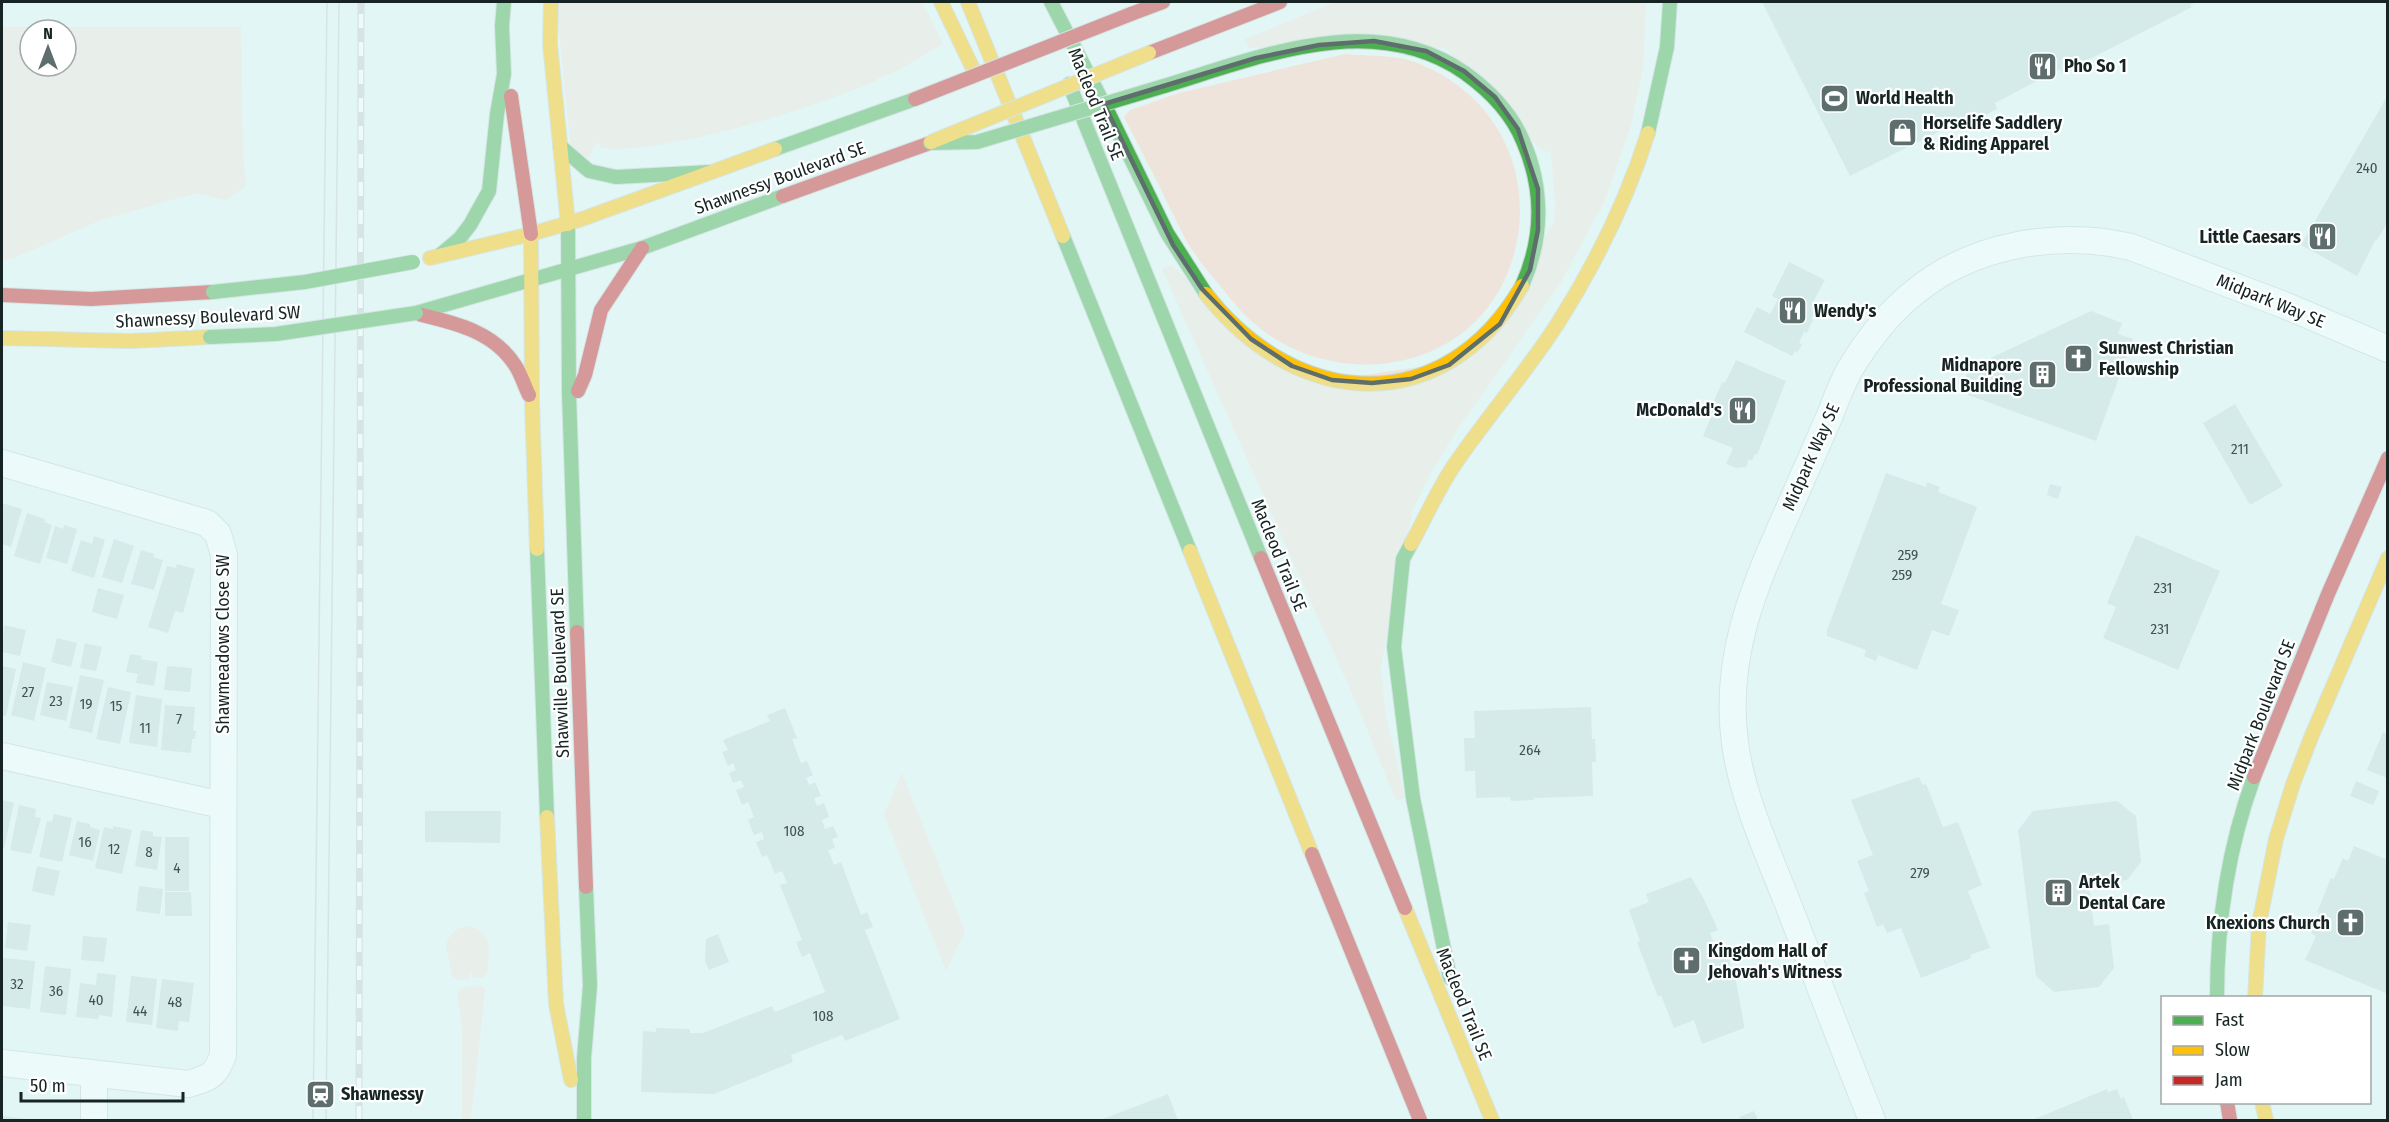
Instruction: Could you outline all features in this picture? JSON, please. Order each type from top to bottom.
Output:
[{"type":"main road","points":[[440,255],[460,238],[470,225],[489,191],[497,114],[504,74],[502,26],[504,2]]},
{"type":"main road","name":"Shawville Boulevard SE","points":[[551,2],[550,44],[554,106],[568,224],[569,409],[590,986],[581,1120]]},
{"type":"main road","points":[[941,2],[980,83]]},
{"type":"main road","points":[[968,2],[1420,1120]]},
{"type":"main road","points":[[930,143],[977,142],[1164,86],[1256,58],[1319,45],[1357,40],[1409,45],[1464,70],[1495,97],[1508,112],[1528,150],[1538,189],[1540,209],[1530,270],[1513,307],[1484,340],[1449,365],[1411,379],[1372,383],[1332,380],[1292,366],[1270,353],[1232,323],[1217,307],[1173,245],[1111,117],[1051,2]]},
{"type":"main road","name":"Shawnessy Boulevard SE","points":[[568,224],[915,99],[1162,2]]},
{"type":"main road","name":"Shawnessy Boulevard SE","points":[[416,314],[642,249],[930,143],[1280,2]]},
{"type":"main road","points":[[1465,1054],[1413,798],[1394,646],[1403,559],[1452,469],[1557,324],[1585,278],[1616,218],[1642,157],[1653,119],[1667,47],[1670,2]]},
{"type":"main road","name":"Macleod Trail SE","points":[[1049,35],[1277,599],[1492,1120]]},
{"type":"main road","name":"Shawville Boulevard SE","points":[[504,74],[511,95],[531,234],[532,402],[543,745],[556,1004],[581,1120]]},
{"type":"main road","points":[[990,104],[1010,144],[1031,159]]},
{"type":"main road","points":[[560,146],[589,171],[616,177],[710,172]]},
{"type":"main road","points":[[440,255],[568,224]]},
{"type":"main road","points":[[569,409],[585,375],[601,310],[642,249]]},
{"type":"main road","name":"Shawnessy Boulevard SW","points":[[2,295],[92,299],[213,292],[305,282],[440,255]]},
{"type":"main road","points":[[416,314],[459,325],[488,336],[498,343],[515,364],[532,402]]},
{"type":"main road","name":"Shawnessy Boulevard SW","points":[[2,338],[131,341],[276,334],[416,314]]},
{"type":"main road","name":"Midpark Boulevard SE","points":[[2217,996],[2220,932],[2238,829],[2261,762],[2333,581],[2388,458]]},
{"type":"main road","points":[[2255,996],[2259,924],[2276,838],[2312,735],[2388,558]]},
{"type":"main road","points":[[1372,1000],[1375,1045]]},
{"type":"main road","points":[[2227,1104],[2230,1120]]},
{"type":"main road","points":[[2262,1104],[2266,1120]]},
{"type":"street","name":"Midpark Way SE","points":[[1872,1120],[1757,825],[1739,766],[1733,717],[1736,650],[1751,599],[1844,382],[1856,361],[1893,313],[1916,291],[1939,275],[1985,254],[2015,246],[2049,241],[2109,242],[2131,247],[2244,289],[2388,349]]},
{"type":"street","name":"Shawmeadows Close SW","points":[[2,463],[207,523],[218,534],[224,555],[223,1055],[213,1075],[188,1084],[94,1074]]},
{"type":"street","points":[[2,756],[222,805]]},
{"type":"street","points":[[2,1063],[94,1074],[94,1120]]},
{"type":"highlighted area","points":[[1374,41],[1426,51],[1464,71],[1495,97],[1518,129],[1538,189],[1538,230],[1530,270],[1500,324],[1449,365],[1411,379],[1372,383],[1332,380],[1292,366],[1251,339],[1202,289],[1173,245],[1104,104],[1256,58],[1319,45]]},
{"type":"shaded area","points":[[556,2],[922,2],[943,44],[877,81],[786,114],[691,139],[657,145],[611,149],[600,148],[601,145],[595,143],[590,158],[571,151]]},
{"type":"shaded area","points":[[1335,2],[1646,2],[1643,68],[1631,125],[1605,200],[1560,284],[1457,430],[1431,472],[1413,509],[1381,666],[1385,710],[1405,798],[1396,801],[1358,707],[1162,269],[1171,265],[1312,383],[1471,359],[1554,221],[1555,201],[1551,153],[1540,149],[1445,48],[1248,48],[1245,39]]},
{"type":"shaded area","points":[[2,27],[18,27],[18,78],[78,78],[78,27],[241,27],[243,157],[246,186],[226,200],[197,193],[101,220],[12,259],[2,260]]},
{"type":"shaded area","points":[[1345,54],[1412,61],[1455,83],[1467,93],[1489,116],[1505,143],[1515,171],[1520,200],[1519,229],[1513,258],[1502,285],[1486,310],[1465,331],[1440,347],[1416,357],[1390,363],[1339,362],[1314,356],[1290,347],[1267,334],[1247,317],[1188,244],[1124,117],[1130,110],[1179,93]]},
{"type":"shaded area","points":[[902,773],[965,931],[946,971],[884,814]]},
{"type":"shaded area","points":[[470,926],[483,933],[486,939],[489,951],[487,973],[482,978],[473,978],[472,973],[469,973],[469,979],[458,980],[452,976],[446,945],[455,931]]},
{"type":"shaded area","points":[[481,986],[485,990],[471,1120],[462,1120],[462,1025],[457,994],[461,988]]},
{"type":"building","points":[[1762,2],[2197,2],[2190,5],[2192,7],[2062,73],[2060,69],[1995,103],[1997,109],[1958,129],[1956,123],[1850,176]]},
{"type":"building","points":[[2388,95],[2388,222],[2376,239],[2357,276],[2301,245]]},
{"type":"building","name":"Wendy's","points":[[1789,262],[1825,280],[1813,302],[1818,305],[1811,319],[1813,320],[1807,333],[1804,332],[1798,352],[1795,351],[1792,356],[1744,332],[1757,307],[1770,314],[1778,299],[1772,296]]},
{"type":"building","name":"Midnapore Professional Building","points":[[2091,311],[2122,323],[2118,334],[2133,339],[2096,441],[1968,395],[1972,385],[1964,382],[1969,368]]},
{"type":"building","name":"McDonald's","points":[[1736,360],[1786,381],[1757,455],[1755,454],[1752,461],[1749,459],[1746,467],[1736,468],[1726,464],[1733,448],[1703,436],[1711,417],[1708,415],[1722,382],[1725,383]]},
{"type":"building","points":[[2235,404],[2283,486],[2250,505],[2203,423]]},
{"type":"building","points":[[1886,473],[1926,487],[1927,482],[1940,487],[1938,492],[1977,507],[1941,604],[1959,610],[1949,636],[1932,630],[1917,670],[1878,655],[1876,661],[1864,656],[1866,650],[1827,636],[1827,630]]},
{"type":"building","points":[[2050,484],[2062,487],[2058,499],[2047,495]]},
{"type":"building","points":[[2,503],[22,509],[11,547],[2,544]]},
{"type":"building","points":[[27,513],[45,519],[44,522],[52,525],[40,564],[14,556]]},
{"type":"building","points":[[64,525],[77,529],[67,564],[46,558],[55,526],[63,529]]},
{"type":"building","points":[[2136,535],[2220,571],[2178,670],[2103,638],[2116,607],[2107,603]]},
{"type":"building","points":[[94,536],[105,540],[94,578],[71,571],[81,540],[92,544]]},
{"type":"building","points":[[114,539],[134,546],[122,583],[102,577]]},
{"type":"building","points":[[141,550],[163,560],[154,590],[131,584]]},
{"type":"building","points":[[177,564],[195,569],[183,613],[175,611],[168,633],[148,627],[167,566],[176,568]]},
{"type":"building","points":[[98,588],[124,595],[117,619],[92,612]]},
{"type":"building","points":[[4,625],[26,630],[20,656],[2,652]]},
{"type":"building","points":[[57,638],[77,643],[71,667],[51,662]]},
{"type":"building","points":[[85,643],[102,647],[96,671],[80,668]]},
{"type":"building","points":[[130,654],[158,662],[154,686],[136,683],[138,674],[126,672]]},
{"type":"building","points":[[23,662],[46,668],[34,721],[11,715]]},
{"type":"building","points":[[2,666],[16,669],[6,716],[2,715]]},
{"type":"building","points":[[167,666],[192,668],[190,692],[164,690]]},
{"type":"building","points":[[80,675],[104,680],[92,733],[69,728]]},
{"type":"building","points":[[47,682],[73,687],[66,721],[40,715]]},
{"type":"building","points":[[108,687],[131,692],[120,744],[96,739]]},
{"type":"building","points":[[136,695],[162,699],[157,747],[129,743]]},
{"type":"building","points":[[165,705],[195,707],[193,731],[196,731],[195,739],[192,739],[191,753],[161,750]]},
{"type":"building","points":[[1591,707],[1592,739],[1595,739],[1596,762],[1592,762],[1593,796],[1511,801],[1510,797],[1476,798],[1475,771],[1465,771],[1464,738],[1475,738],[1474,711]]},
{"type":"building","points":[[785,708],[797,738],[792,739],[801,763],[807,761],[813,775],[806,778],[809,785],[815,782],[821,796],[814,798],[817,806],[824,803],[829,817],[822,820],[825,829],[833,826],[838,837],[832,839],[835,848],[828,850],[834,865],[841,862],[861,915],[867,912],[873,927],[865,930],[900,1019],[845,1041],[842,1035],[791,1055],[793,1062],[714,1094],[641,1092],[643,1031],[656,1032],[656,1028],[690,1029],[690,1033],[703,1033],[772,1006],[775,1012],[825,992],[810,953],[802,957],[796,942],[802,940],[780,885],[787,883],[782,871],[775,874],[767,855],[762,857],[756,842],[764,839],[762,832],[754,835],[748,820],[754,817],[748,802],[742,805],[736,790],[744,787],[741,780],[733,783],[729,773],[736,770],[733,763],[728,766],[722,752],[728,750],[723,740],[770,721],[767,715]]},
{"type":"building","points":[[2383,732],[2388,734],[2388,778],[2367,770]]},
{"type":"building","points":[[1919,777],[1923,785],[1926,784],[1943,827],[1958,822],[1982,885],[1968,891],[1990,948],[1921,978],[1901,928],[1887,933],[1883,924],[1877,927],[1864,893],[1869,891],[1857,861],[1873,855],[1851,800]]},
{"type":"building","points":[[2356,781],[2379,791],[2373,805],[2350,796]]},
{"type":"building","points":[[2,800],[14,803],[4,848],[2,847]]},
{"type":"building","name":"Artek Dental Care","points":[[2117,801],[2136,816],[2141,862],[2127,880],[2089,885],[2091,900],[2098,899],[2100,910],[2092,911],[2094,926],[2109,924],[2114,968],[2099,987],[2054,992],[2036,976],[2018,830],[2033,811]]},
{"type":"building","points":[[19,805],[36,809],[35,817],[41,818],[31,854],[10,850]]},
{"type":"building","points":[[425,811],[501,811],[500,843],[425,842]]},
{"type":"building","points":[[54,814],[72,818],[62,862],[39,857],[47,821],[52,822]]},
{"type":"building","points":[[77,821],[90,824],[90,827],[100,830],[93,861],[69,855]]},
{"type":"building","points":[[113,826],[132,830],[122,874],[95,868],[104,827],[113,829]]},
{"type":"building","points":[[141,830],[153,832],[153,836],[162,837],[157,870],[135,866]]},
{"type":"building","points":[[165,837],[189,837],[189,891],[165,891]]},
{"type":"building","name":"Knexions Church","points":[[2354,846],[2388,860],[2388,994],[2305,960],[2316,936],[2311,933],[2331,878],[2334,879],[2343,858],[2348,861]]},
{"type":"building","points":[[37,866],[60,871],[54,896],[32,891]]},
{"type":"building","name":"Kingdom Hall of Jehovah's Witness","points":[[1691,877],[1718,930],[1710,933],[1718,953],[1726,950],[1736,981],[1744,1025],[1744,1028],[1702,1044],[1694,1020],[1674,1028],[1661,995],[1658,997],[1637,942],[1640,941],[1629,910],[1649,902],[1646,894]]},
{"type":"building","points":[[139,886],[163,889],[160,914],[136,911]]},
{"type":"building","points":[[165,892],[191,892],[192,916],[165,916]]},
{"type":"building","points":[[8,922],[31,925],[27,951],[5,948]]},
{"type":"building","points":[[718,934],[729,962],[709,970],[705,961],[706,939]]},
{"type":"building","points":[[83,936],[107,938],[104,962],[81,960]]},
{"type":"building","points":[[2,958],[35,961],[30,1009],[2,1006]]},
{"type":"building","points":[[45,966],[71,969],[66,1015],[40,1012]]},
{"type":"building","points":[[97,973],[116,975],[112,1017],[99,1015],[98,1019],[76,1017],[80,983],[96,985]]},
{"type":"building","points":[[131,976],[157,979],[152,1025],[126,1022]]},
{"type":"building","points":[[162,979],[194,983],[189,1022],[179,1021],[178,1031],[156,1028]]},
{"type":"building","points":[[2107,1089],[2108,1092],[2117,1089],[2121,1099],[2124,1097],[2133,1120],[2032,1120]]},
{"type":"building","points":[[1168,1094],[1178,1120],[1100,1120]]},
{"type":"building","points":[[1754,1111],[1758,1120],[1741,1120],[1739,1117]]},
{"type":"building","points":[[3,1116],[27,1119],[27,1120],[3,1120]]},
{"type":"tram line","points":[[313,1120],[327,2]]},
{"type":"tram line","points":[[326,1120],[339,2]]},
{"type":"railway","points":[[359,1120],[361,2]]},
{"type":"traffic: fast","points":[[440,255],[460,238],[470,225],[489,191],[497,114],[504,74],[502,26],[504,2]]},
{"type":"traffic: fast","points":[[1051,2],[1167,233],[1206,294]]},
{"type":"traffic: fast","points":[[1648,133],[1667,47],[1670,2]]},
{"type":"traffic: fast","points":[[1164,86],[1277,52],[1355,41],[1393,44],[1430,54],[1465,73],[1483,87],[1506,111],[1523,141],[1535,177],[1537,232],[1534,250],[1522,286]]},
{"type":"traffic: fast","points":[[1069,84],[1261,558]]},
{"type":"traffic: fast","points":[[930,143],[977,142],[1164,86]]},
{"type":"traffic: fast","points":[[775,149],[915,99]]},
{"type":"traffic: fast","points":[[560,146],[589,171],[616,177],[710,172]]},
{"type":"traffic: fast","points":[[416,313],[642,248],[783,196]]},
{"type":"traffic: fast","points":[[568,224],[569,393],[577,632]]},
{"type":"traffic: fast","points":[[1063,236],[1190,551]]},
{"type":"traffic: fast","points":[[213,292],[305,282],[413,262]]},
{"type":"traffic: fast","points":[[210,337],[276,334],[416,313]]},
{"type":"traffic: fast","points":[[1411,544],[1403,559],[1394,647],[1413,798],[1450,978]]},
{"type":"traffic: fast","points":[[537,549],[547,817]]},
{"type":"traffic: fast","points":[[2217,996],[2219,942],[2226,886],[2237,831],[2254,777]]},
{"type":"traffic: fast","points":[[584,1120],[584,1058],[590,986],[586,887]]},
{"type":"traffic: slow","points":[[551,2],[550,44],[568,224]]},
{"type":"traffic: slow","points":[[941,2],[975,73]]},
{"type":"traffic: slow","points":[[968,2],[1063,236]]},
{"type":"traffic: slow","points":[[931,142],[1149,53]]},
{"type":"traffic: slow","points":[[1411,544],[1453,467],[1533,360],[1572,300],[1598,254],[1620,207],[1648,133]]},
{"type":"traffic: slow","points":[[430,258],[531,234],[582,219],[775,149]]},
{"type":"traffic: slow","points":[[531,234],[532,402],[537,549]]},
{"type":"traffic: slow","points":[[1206,294],[1242,332],[1282,361],[1325,378],[1368,384],[1411,378],[1452,360],[1490,330],[1522,286]]},
{"type":"traffic: slow","points":[[2,338],[131,341],[210,337]]},
{"type":"traffic: slow","points":[[1190,551],[1312,854]]},
{"type":"traffic: slow","points":[[2255,996],[2259,924],[2276,839],[2293,784],[2312,735],[2388,558]]},
{"type":"traffic: slow","points":[[547,817],[556,1004],[571,1080]]},
{"type":"traffic: slow","points":[[1405,908],[1492,1120]]},
{"type":"traffic: slow","points":[[2262,1104],[2266,1120]]},
{"type":"traffic: jam","points":[[1131,14],[1163,2]]},
{"type":"traffic: jam","points":[[1149,53],[1280,2]]},
{"type":"traffic: jam","points":[[915,99],[1131,14]]},
{"type":"traffic: jam","points":[[511,96],[531,234]]},
{"type":"traffic: jam","points":[[783,196],[930,143]]},
{"type":"traffic: jam","points":[[578,391],[585,375],[601,310],[642,248]]},
{"type":"traffic: jam","points":[[2,295],[91,299],[213,292]]},
{"type":"traffic: jam","points":[[418,314],[459,325],[496,344],[515,365],[529,395]]},
{"type":"traffic: jam","points":[[2254,777],[2328,594],[2388,458]]},
{"type":"traffic: jam","points":[[1261,558],[1405,908]]},
{"type":"traffic: jam","points":[[577,632],[586,887]]},
{"type":"traffic: jam","points":[[1312,854],[1420,1120]]},
{"type":"traffic: jam","points":[[2227,1104],[2230,1120]]},
{"type":"place","name":"Pho So 1","points":[[2043,66]]},
{"type":"place","name":"World Health","points":[[1835,98]]},
{"type":"place","name":"Horselife Saddlery & Riding Apparel","points":[[1902,133]]},
{"type":"place","name":"Little Caesars","points":[[2322,237]]},
{"type":"place","name":"Wendy's","points":[[1793,311]]},
{"type":"place","name":"Sunwest Christian Fellowship","points":[[2078,358]]},
{"type":"place","name":"Midnapore Professional Building","points":[[2043,375]]},
{"type":"place","name":"McDonald's","points":[[1743,410]]},
{"type":"place","name":"Artek Dental Care","points":[[2058,892]]},
{"type":"place","name":"Knexions Church","points":[[2351,923]]},
{"type":"place","name":"Kingdom Hall of Jehovah's Witness","points":[[1687,961]]},
{"type":"place","name":"Shawnessy","points":[[320,1094]]}]
